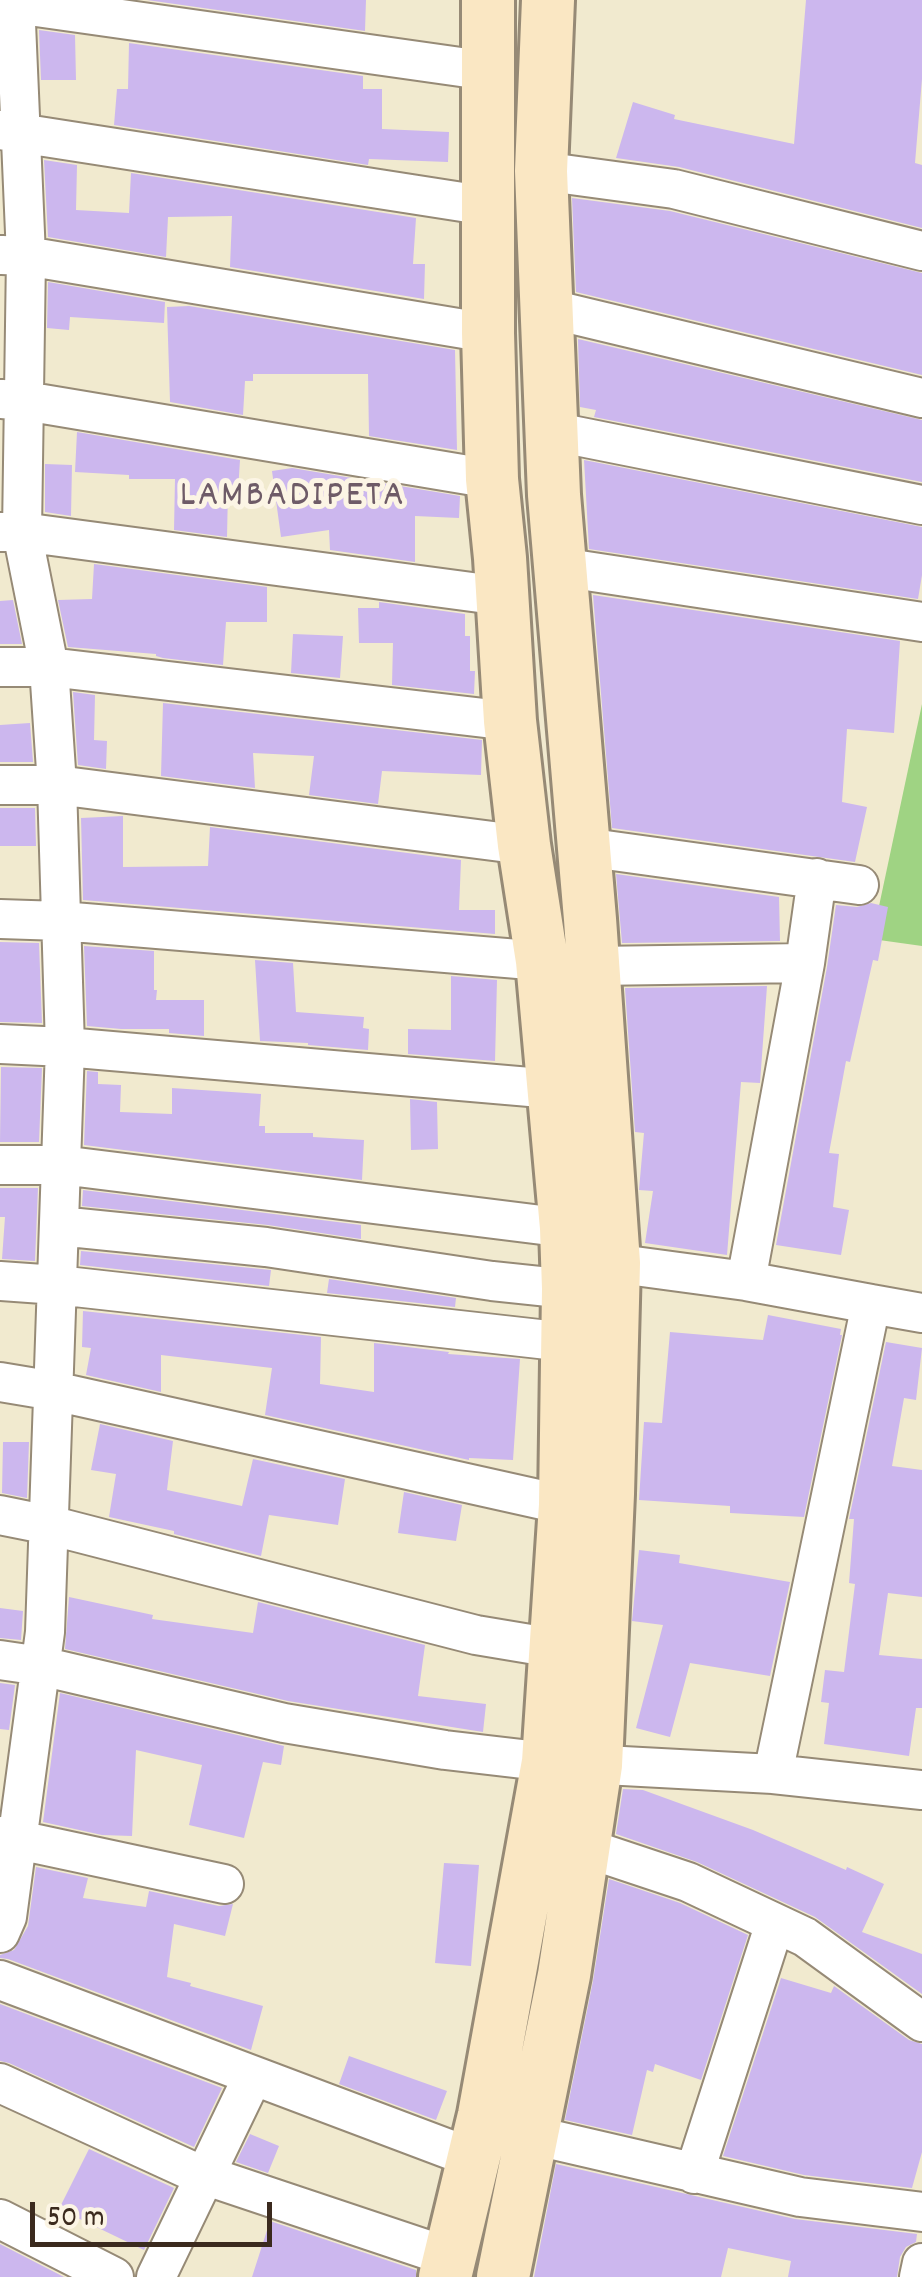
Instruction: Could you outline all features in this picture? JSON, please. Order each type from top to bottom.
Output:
[{"type":"street","points":[[0,2083],[205,2175],[447,2267],[572,1764],[608,1494],[553,1090],[542,961],[510,720],[492,479],[488,0]]},
{"type":"street","points":[[503,2277],[564,1975],[583,1847],[554,1648],[565,1505],[566,1342],[579,1259],[594,966],[551,431],[541,171],[548,0]]},
{"type":"street","points":[[0,1933],[7,1917],[15,1751],[41,1666],[45,1632],[65,1047],[50,668],[11,532],[10,3],[488,71]]},
{"type":"street","points":[[10,131],[488,206]]},
{"type":"street","points":[[541,171],[674,189],[922,251]]},
{"type":"street","points":[[13,256],[488,334]]},
{"type":"street","points":[[546,308],[922,398]]},
{"type":"street","points":[[13,400],[492,479]]},
{"type":"street","points":[[551,431],[922,504]]},
{"type":"street","points":[[11,532],[502,596]]},
{"type":"street","points":[[560,567],[922,622]]},
{"type":"street","points":[[0,667],[50,668],[510,720]]},
{"type":"street","points":[[0,784],[57,785],[524,845]]},
{"type":"street","points":[[584,847],[859,884]]},
{"type":"street","points":[[746,1282],[816,878]]},
{"type":"street","points":[[0,920],[61,921],[542,961]]},
{"type":"street","points":[[594,966],[804,964]]},
{"type":"street","points":[[0,1044],[553,1090]]},
{"type":"street","points":[[0,1165],[62,1165],[579,1259],[746,1282],[922,1313]]},
{"type":"street","points":[[59,1226],[266,1246],[492,1281],[579,1259]]},
{"type":"street","points":[[0,1281],[566,1342]]},
{"type":"street","points":[[773,1774],[871,1304]]},
{"type":"street","points":[[0,1382],[565,1505]]},
{"type":"street","points":[[0,1515],[476,1635],[554,1648]]},
{"type":"street","points":[[0,1660],[41,1666],[284,1723],[445,1750],[572,1764],[773,1774],[922,1790]]},
{"type":"street","points":[[9,1838],[224,1884]]},
{"type":"street","points":[[583,1847],[688,1882],[804,1937],[922,2022]]},
{"type":"street","points":[[694,2174],[774,1923]]},
{"type":"street","points":[[0,1980],[475,2159]]},
{"type":"street","points":[[156,2277],[253,2076]]},
{"type":"street","points":[[532,2134],[800,2197],[922,2212]]},
{"type":"street","points":[[0,2219],[114,2277]]},
{"type":"street","points":[[919,2277],[922,2263]]},
{"type":"green space","points":[[922,704],[922,946],[872,939]]},
{"type":"building","points":[[147,0],[366,0],[365,31]]},
{"type":"building","points":[[806,0],[922,0],[922,79],[915,163],[922,165],[922,228],[679,167],[616,158],[633,102],[675,115],[674,119],[794,144]]},
{"type":"building","points":[[39,30],[75,35],[76,80],[41,80]]},
{"type":"building","points":[[129,43],[363,76],[363,89],[382,89],[382,129],[449,132],[448,162],[369,159],[368,165],[114,125],[117,89],[128,89]]},
{"type":"building","points":[[44,160],[77,165],[76,210],[129,213],[131,173],[416,218],[413,264],[425,264],[424,299],[230,267],[232,216],[168,217],[166,257],[48,237]]},
{"type":"building","points":[[572,198],[670,211],[922,273],[922,375],[576,292]]},
{"type":"building","points":[[48,282],[165,302],[164,323],[70,317],[69,330],[47,328]]},
{"type":"building","points":[[189,306],[455,350],[457,450],[369,436],[368,374],[253,374],[253,381],[245,381],[243,415],[170,402],[167,307]]},
{"type":"building","points":[[578,339],[922,420],[922,482],[594,417],[596,410],[580,407]]},
{"type":"building","points":[[77,432],[240,460],[238,491],[228,490],[227,537],[174,530],[175,479],[129,479],[129,475],[75,472]]},
{"type":"building","points":[[584,460],[922,527],[918,599],[589,549]]},
{"type":"building","points":[[45,464],[72,465],[71,516],[45,512]]},
{"type":"building","points":[[292,468],[460,496],[459,518],[415,516],[415,562],[330,550],[329,530],[281,537],[272,471]]},
{"type":"building","points":[[94,564],[267,587],[267,622],[226,622],[223,665],[156,654],[68,647],[58,600],[92,599]]},
{"type":"building","points":[[593,595],[900,641],[894,733],[847,729],[842,802],[867,807],[855,862],[612,828]]},
{"type":"building","points":[[13,600],[22,644],[0,644],[0,601]]},
{"type":"building","points":[[379,602],[465,614],[465,636],[470,636],[470,671],[475,671],[474,694],[392,685],[393,643],[359,643],[358,608],[379,608]]},
{"type":"building","points":[[293,634],[343,636],[340,678],[291,673]]},
{"type":"building","points":[[73,692],[95,695],[94,740],[107,741],[106,769],[78,765]]},
{"type":"building","points":[[163,703],[482,740],[481,775],[382,771],[378,804],[309,795],[314,756],[253,753],[255,788],[161,776]]},
{"type":"building","points":[[30,723],[33,762],[0,762],[0,725]]},
{"type":"building","points":[[0,808],[35,808],[36,846],[0,846]]},
{"type":"building","points":[[123,816],[123,867],[208,866],[210,827],[461,860],[459,910],[495,910],[495,934],[83,900],[81,818]]},
{"type":"building","points":[[616,874],[779,897],[780,941],[622,943]]},
{"type":"building","points":[[871,903],[888,907],[878,961],[873,960],[850,1062],[846,1061],[829,1153],[839,1154],[833,1207],[849,1210],[841,1255],[776,1245],[836,905],[857,907]]},
{"type":"building","points":[[0,942],[39,943],[42,1023],[0,1022]]},
{"type":"building","points":[[84,946],[154,951],[156,1000],[204,1000],[204,1036],[169,1033],[169,1029],[87,1026]]},
{"type":"building","points":[[255,960],[293,963],[296,1012],[364,1017],[363,1028],[369,1029],[368,1050],[260,1041]]},
{"type":"building","points":[[451,976],[497,980],[495,1061],[408,1054],[408,1029],[451,1030]]},
{"type":"building","points":[[767,986],[760,1083],[741,1082],[727,1255],[645,1243],[653,1191],[639,1190],[644,1133],[635,1132],[625,988]]},
{"type":"building","points":[[1,1067],[42,1068],[39,1142],[0,1142]]},
{"type":"building","points":[[87,1071],[98,1072],[98,1084],[121,1085],[120,1112],[172,1114],[172,1088],[261,1094],[259,1126],[265,1126],[265,1133],[313,1133],[313,1137],[364,1140],[362,1180],[84,1145]]},
{"type":"building","points":[[410,1099],[437,1102],[438,1149],[411,1150]]},
{"type":"building","points":[[0,1188],[38,1188],[35,1261],[2,1259],[5,1217],[0,1217]]},
{"type":"building","points":[[83,1190],[361,1225],[361,1239],[82,1206]]},
{"type":"building","points":[[81,1251],[271,1270],[269,1286],[80,1265]]},
{"type":"building","points":[[329,1279],[456,1298],[455,1307],[327,1293]]},
{"type":"building","points":[[83,1311],[321,1337],[320,1384],[374,1392],[374,1343],[520,1359],[513,1460],[469,1460],[265,1415],[272,1368],[161,1355],[161,1392],[86,1375],[91,1348],[82,1347]]},
{"type":"building","points":[[768,1315],[841,1329],[804,1517],[730,1513],[730,1506],[639,1500],[644,1422],[662,1423],[670,1332],[763,1340]]},
{"type":"building","points":[[886,1342],[922,1348],[916,1400],[904,1398],[892,1466],[922,1470],[922,1597],[888,1593],[879,1655],[922,1659],[922,1708],[916,1708],[909,1756],[824,1744],[829,1703],[821,1702],[825,1670],[844,1672],[855,1584],[849,1583],[854,1519],[849,1519]]},
{"type":"building","points":[[100,1424],[173,1441],[167,1490],[242,1506],[253,1459],[345,1479],[338,1525],[269,1515],[261,1556],[109,1517],[116,1474],[91,1470]]},
{"type":"building","points":[[3,1442],[29,1442],[27,1498],[2,1493]]},
{"type":"building","points":[[404,1492],[462,1505],[456,1541],[398,1533]]},
{"type":"building","points":[[639,1550],[680,1555],[679,1563],[790,1582],[770,1676],[690,1663],[670,1737],[636,1728],[663,1625],[632,1621]]},
{"type":"building","points":[[69,1597],[153,1615],[152,1619],[253,1633],[258,1602],[425,1645],[418,1696],[486,1704],[483,1732],[288,1701],[65,1649]]},
{"type":"building","points":[[0,1608],[23,1611],[21,1640],[0,1638]]},
{"type":"building","points":[[0,1683],[15,1685],[9,1730],[0,1729]]},
{"type":"building","points":[[60,1693],[284,1746],[281,1765],[263,1762],[244,1838],[189,1825],[202,1765],[136,1750],[132,1836],[102,1835],[43,1822]]},
{"type":"building","points":[[623,1789],[643,1790],[753,1830],[884,1884],[862,1932],[922,1954],[922,1994],[815,1917],[697,1862],[616,1834]]},
{"type":"building","points":[[444,1863],[479,1865],[471,1966],[435,1963]]},
{"type":"building","points":[[36,1867],[88,1878],[83,1898],[146,1907],[149,1891],[219,1906],[233,1904],[225,1936],[174,1924],[167,1977],[263,2006],[251,2050],[0,1958],[14,1950],[28,1926]]},
{"type":"building","points":[[609,1879],[680,1903],[748,1935],[701,2080],[655,2064],[653,2072],[647,2070],[632,2135],[565,2120]]},
{"type":"building","points":[[781,1978],[831,1993],[834,1986],[909,2040],[922,2044],[922,2152],[912,2188],[804,2175],[723,2156]]},
{"type":"building","points":[[0,2004],[222,2088],[194,2147],[0,2061]]},
{"type":"building","points":[[349,2056],[447,2091],[436,2120],[339,2084]]},
{"type":"building","points":[[250,2134],[279,2146],[268,2173],[236,2162]]},
{"type":"building","points":[[89,2149],[174,2188],[144,2250],[59,2209]]},
{"type":"building","points":[[556,2164],[795,2219],[917,2234],[916,2242],[906,2247],[900,2257],[897,2277],[788,2277],[791,2261],[728,2248],[721,2277],[534,2277]]},
{"type":"building","points":[[270,2221],[416,2270],[416,2277],[252,2277]]},
{"type":"building","points":[[0,2244],[64,2277],[0,2277]]},
{"type":"district","name":"LAMBADIPETA","points":[[293,499]]}]
